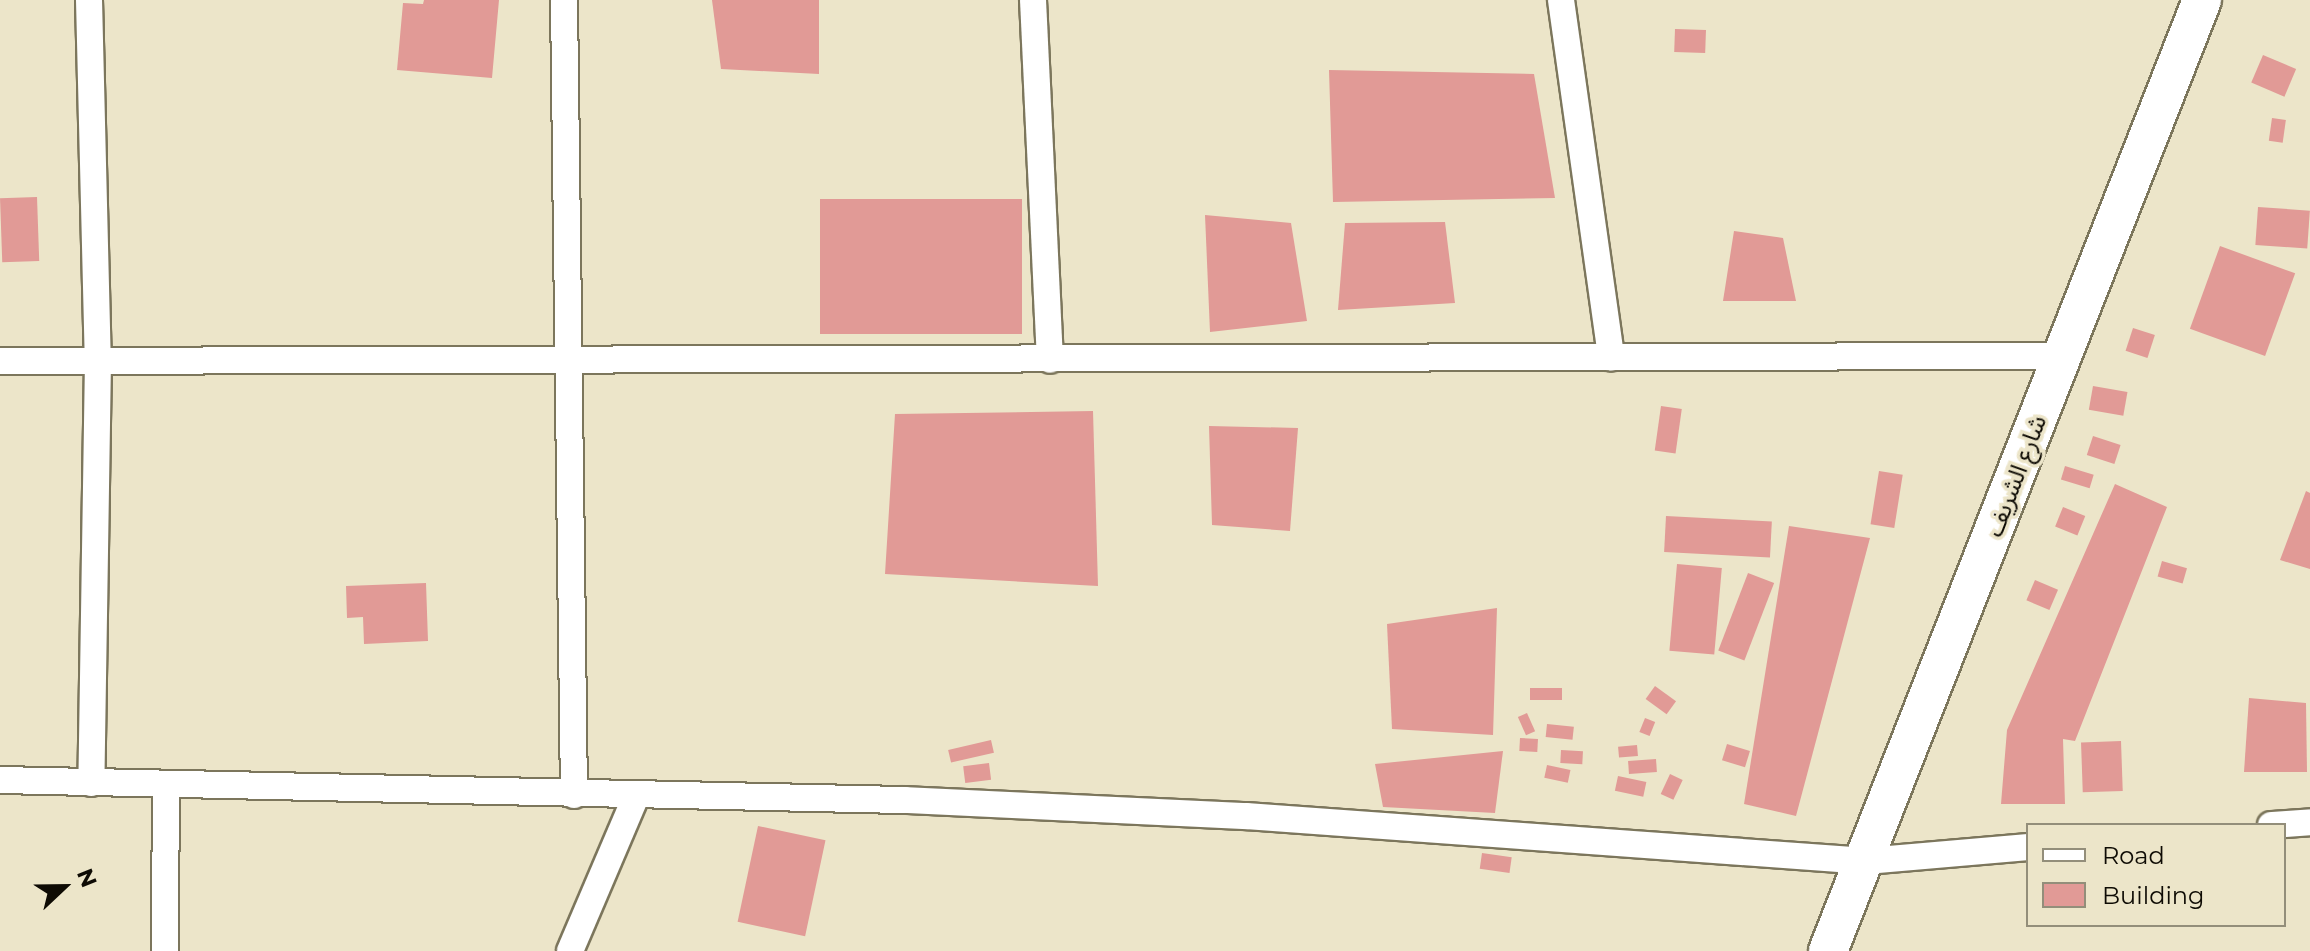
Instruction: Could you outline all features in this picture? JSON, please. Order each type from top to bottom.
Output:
[{"type":"main road","name":"شارع الشريف","points":[[1828,951],[1866,861],[2202,0]]},
{"type":"street","points":[[89,0],[98,360],[91,783]]},
{"type":"street","points":[[564,0],[574,795]]},
{"type":"street","points":[[1033,0],[1050,360]]},
{"type":"street","points":[[1561,0],[1611,358]]},
{"type":"street","points":[[0,361],[2062,356]]},
{"type":"street","points":[[0,780],[905,800],[1246,816],[1866,861],[2026,847]]},
{"type":"street","points":[[165,951],[166,785]]},
{"type":"street","points":[[570,951],[636,796]]},
{"type":"street","points":[[2286,824],[2310,822]]},
{"type":"building","points":[[424,0],[499,0],[492,78],[397,70],[403,3],[423,4]]},
{"type":"building","points":[[712,0],[819,0],[819,74],[721,69]]},
{"type":"building","points":[[1675,29],[1706,30],[1705,53],[1674,52]]},
{"type":"building","points":[[2263,55],[2296,69],[2284,97],[2251,83]]},
{"type":"building","points":[[1329,70],[1534,74],[1555,198],[1333,202]]},
{"type":"building","points":[[2272,118],[2286,120],[2283,143],[2269,141]]},
{"type":"building","points":[[37,197],[39,261],[2,262],[0,198]]},
{"type":"building","points":[[820,199],[1022,199],[1022,334],[820,334]]},
{"type":"building","points":[[2258,207],[2310,211],[2307,249],[2255,245]]},
{"type":"building","points":[[1205,215],[1291,223],[1307,321],[1210,332]]},
{"type":"building","points":[[1445,222],[1455,303],[1338,310],[1345,223]]},
{"type":"building","points":[[1734,231],[1783,238],[1796,301],[1723,301]]},
{"type":"building","points":[[2220,246],[2295,273],[2265,356],[2190,329]]},
{"type":"building","points":[[2133,328],[2155,335],[2147,358],[2126,351]]},
{"type":"building","points":[[2093,386],[2127,392],[2123,416],[2089,410]]},
{"type":"building","points":[[1661,406],[1682,409],[1676,453],[1655,451]]},
{"type":"building","points":[[1093,411],[1098,586],[885,574],[895,414]]},
{"type":"building","points":[[1209,426],[1298,428],[1290,531],[1212,525]]},
{"type":"building","points":[[2093,436],[2121,445],[2114,464],[2087,455]]},
{"type":"building","points":[[2065,466],[2094,475],[2090,488],[2061,479]]},
{"type":"building","points":[[1879,471],[1903,475],[1894,528],[1871,524]]},
{"type":"building","points":[[2115,484],[2167,507],[2075,741],[2063,739],[2065,804],[2001,804],[2007,730]]},
{"type":"building","points":[[2306,491],[2310,493],[2310,569],[2280,560]]},
{"type":"building","points":[[2063,507],[2085,516],[2077,535],[2055,526]]},
{"type":"building","points":[[1666,516],[1772,522],[1770,557],[1664,552]]},
{"type":"building","points":[[1789,526],[1870,538],[1796,816],[1744,804]]},
{"type":"building","points":[[2162,561],[2187,568],[2183,584],[2158,576]]},
{"type":"building","points":[[1677,564],[1722,568],[1714,655],[1669,651]]},
{"type":"building","points":[[1748,573],[1774,583],[1744,661],[1718,650]]},
{"type":"building","points":[[2035,580],[2058,590],[2049,610],[2026,600]]},
{"type":"building","points":[[426,583],[428,641],[364,644],[363,617],[347,618],[346,586]]},
{"type":"building","points":[[1497,608],[1493,735],[1392,729],[1387,624]]},
{"type":"building","points":[[1655,686],[1676,701],[1667,714],[1646,699]]},
{"type":"building","points":[[1530,688],[1562,688],[1562,700],[1530,700]]},
{"type":"building","points":[[2249,698],[2306,703],[2307,772],[2244,772]]},
{"type":"building","points":[[1527,713],[1535,731],[1526,735],[1518,717]]},
{"type":"building","points":[[1645,718],[1655,722],[1650,736],[1639,732]]},
{"type":"building","points":[[1547,724],[1574,727],[1572,740],[1546,737]]},
{"type":"building","points":[[1520,738],[1538,739],[1537,752],[1519,751]]},
{"type":"building","points":[[991,740],[994,753],[951,763],[948,750]]},
{"type":"building","points":[[2121,741],[2123,791],[2083,792],[2081,742]]},
{"type":"building","points":[[1727,744],[1750,751],[1745,767],[1722,760]]},
{"type":"building","points":[[1637,745],[1638,756],[1619,758],[1618,747]]},
{"type":"building","points":[[1561,750],[1583,751],[1582,764],[1560,763]]},
{"type":"building","points":[[1503,751],[1495,813],[1383,807],[1375,764]]},
{"type":"building","points":[[1656,759],[1657,772],[1629,774],[1628,761]]},
{"type":"building","points":[[989,763],[991,780],[965,783],[963,766]]},
{"type":"building","points":[[1547,765],[1570,770],[1568,783],[1544,778]]},
{"type":"building","points":[[1670,774],[1683,780],[1673,800],[1661,794]]},
{"type":"building","points":[[1618,776],[1646,782],[1643,797],[1615,791]]},
{"type":"building","points":[[758,826],[825,840],[805,936],[738,922]]},
{"type":"building","points":[[1482,853],[1512,857],[1509,873],[1480,869]]}]
